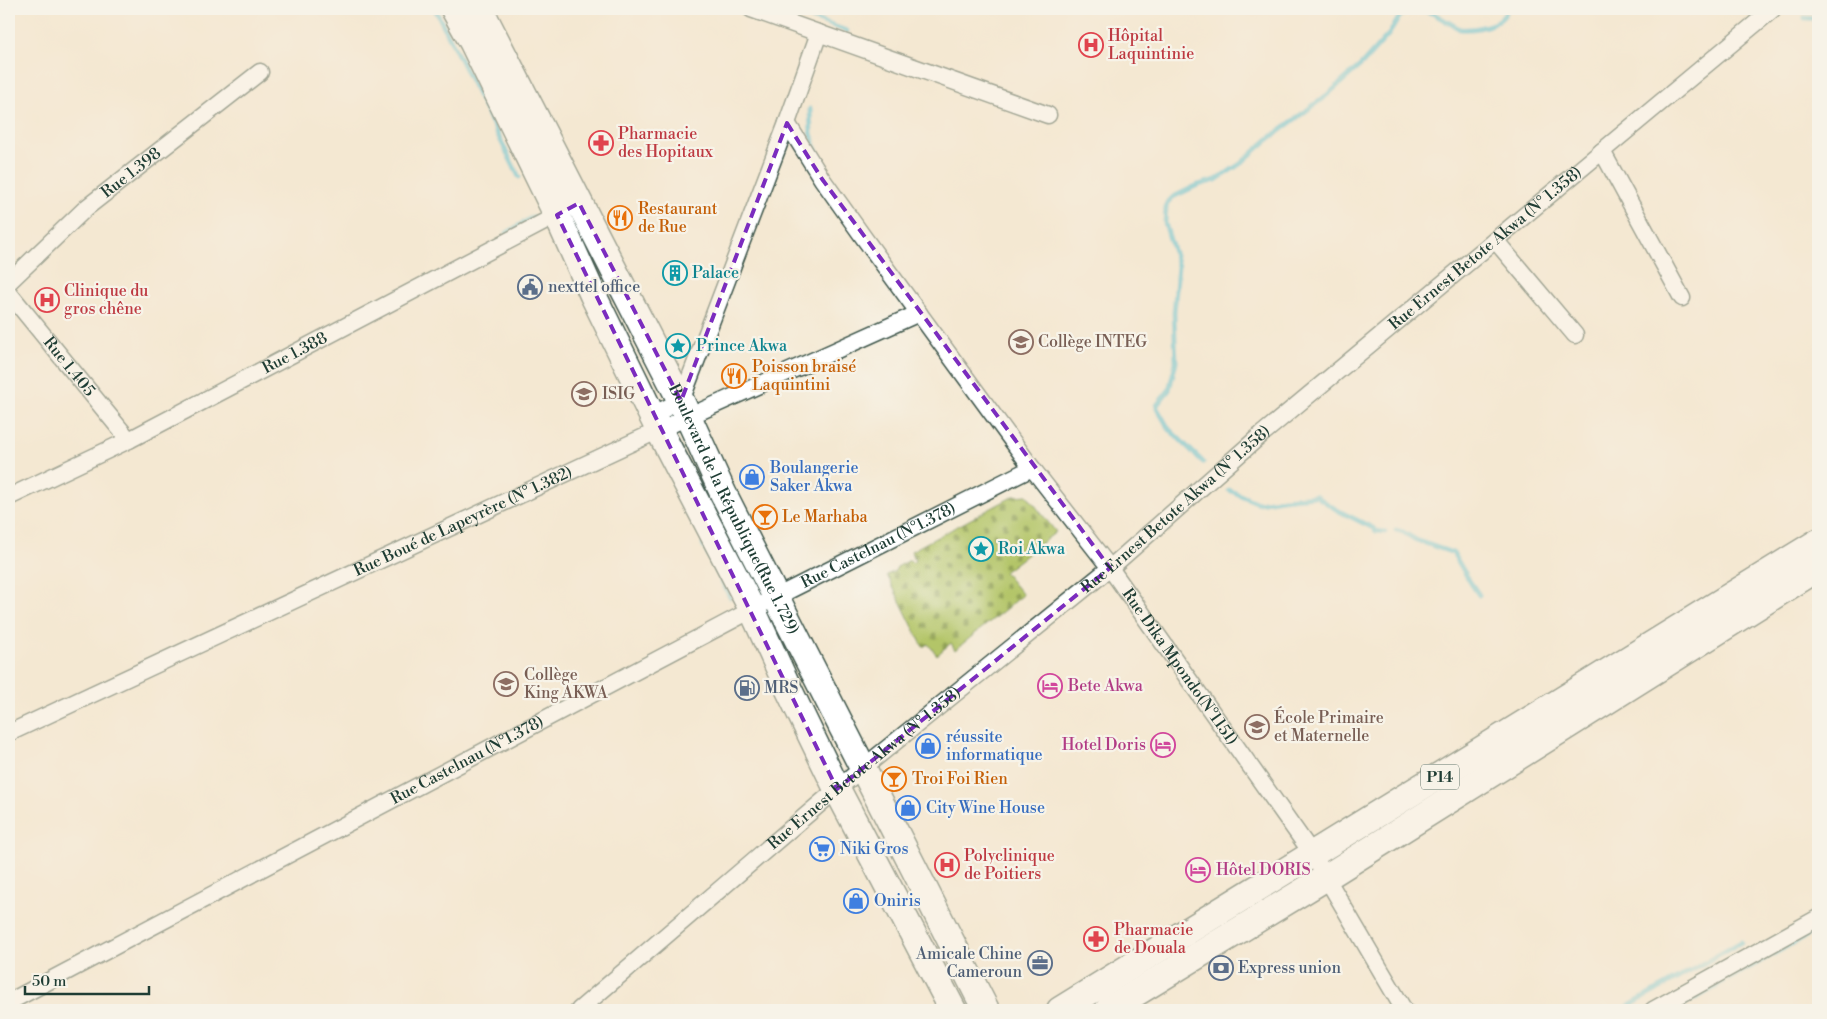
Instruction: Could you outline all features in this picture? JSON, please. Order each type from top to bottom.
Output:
[{"type":"main road","name":"Boulevard de la République(Rue 1.729)","points":[[454,9],[684,409],[723,493],[986,1010]]},
{"type":"main road","name":"Boulevard de la République(Rue 1.729)","points":[[480,9],[568,209],[593,295],[752,609],[837,789],[953,1010]]},
{"type":"main road","name":"P14","points":[[1060,1010],[1818,542]]},
{"type":"main road","name":"P14","points":[[1108,1010],[1325,878],[1818,568]]},
{"type":"street","points":[[751,9],[1048,114]]},
{"type":"street","name":"Rue Ernest Betote Akwa (N° 1.358)","points":[[579,1010],[862,768],[1110,568],[1262,434],[1773,9]]},
{"type":"street","points":[[684,409],[820,33]]},
{"type":"street","name":"Rue 1.398","points":[[9,282],[86,208],[260,72]]},
{"type":"street","name":"Rue Dika Mpondo(N°1151)","points":[[787,123],[822,179],[1032,468],[1110,568],[1313,855],[1404,1010]]},
{"type":"street","points":[[1602,152],[1682,298]]},
{"type":"street","name":"Rue 1.388","points":[[9,497],[129,440],[568,209]]},
{"type":"street","points":[[1495,240],[1575,335]]},
{"type":"street","name":"Rue 1.405","points":[[9,293],[129,440]]},
{"type":"street","points":[[684,409],[919,313]]},
{"type":"street","name":"Rue Boué de Lapeyrère (N° 1.382)","points":[[9,733],[684,409]]},
{"type":"street","name":"Rue Castelnau (N°1.378)","points":[[9,1002],[776,596],[1032,468]]},
{"type":"street","points":[[1653,1010],[1818,918]]},
{"type":"highlighted area","points":[[787,123],[822,179],[1110,568],[837,789],[557,215],[579,203],[681,401]]},
{"type":"green space","points":[[1027,495],[1056,532],[1004,572],[1023,595],[955,650],[951,643],[937,655],[928,644],[923,647],[887,575],[910,560],[912,563],[915,561],[911,551],[1014,496]]},
{"type":"waterway","points":[[435,9],[519,177]]},
{"type":"waterway","points":[[787,9],[847,31]]},
{"type":"waterway","points":[[1203,462],[1169,429],[1157,408],[1157,405],[1169,390],[1176,362],[1174,313],[1178,266],[1165,223],[1167,203],[1173,197],[1198,185],[1216,180],[1240,164],[1266,141],[1327,95],[1362,64],[1389,34],[1400,16],[1404,13],[1419,9],[1434,14],[1460,29],[1466,29],[1488,26],[1500,19],[1507,9]]},
{"type":"waterway","points":[[1805,18],[1818,19]]},
{"type":"waterway","points":[[810,109],[811,133],[819,160]]},
{"type":"waterway","points":[[507,233],[533,217]]},
{"type":"waterway","points":[[1229,490],[1258,503],[1316,496],[1337,510],[1376,531],[1385,532]]},
{"type":"waterway","points":[[1396,530],[1416,540],[1453,553],[1468,578]]},
{"type":"waterway","points":[[703,544],[730,597]]},
{"type":"waterway","points":[[1468,579],[1479,595]]},
{"type":"waterway","points":[[1729,979],[1818,929]]},
{"type":"waterway","points":[[1622,1010],[1741,942]]},
{"type":"waterway","points":[[1674,1010],[1723,983]]},
{"type":"place","name":"Hôpital Laquintinie","points":[[1091,45]]},
{"type":"place","name":"Pharmacie des Hopitaux","points":[[601,143]]},
{"type":"place","name":"Restaurant de Rue","points":[[620,218]]},
{"type":"place","name":"Palace","points":[[675,273]]},
{"type":"place","name":"nexttel office","points":[[530,287]]},
{"type":"place","name":"Clinique du gros chêne","points":[[47,300]]},
{"type":"place","name":"Collège INTEG","points":[[1021,342]]},
{"type":"place","name":"Prince Akwa","points":[[678,346]]},
{"type":"place","name":"Poisson braisé Laquintini","points":[[734,376]]},
{"type":"place","name":"ISIG","points":[[584,394]]},
{"type":"place","name":"Boulangerie Saker Akwa","points":[[752,477]]},
{"type":"place","name":"Le Marhaba","points":[[765,517]]},
{"type":"place","name":"Roi Akwa","points":[[981,549]]},
{"type":"place","name":"Collège King AKWA","points":[[506,684]]},
{"type":"place","name":"Bete Akwa","points":[[1050,686]]},
{"type":"place","name":"MRS","points":[[747,688]]},
{"type":"place","name":"École Primaire et Maternelle","points":[[1257,727]]},
{"type":"place","name":"Hotel Doris","points":[[1163,745]]},
{"type":"place","name":"réussite informatique","points":[[928,746]]},
{"type":"place","name":"Troi Foi Rien","points":[[894,779]]},
{"type":"place","name":"City Wine House","points":[[908,808]]},
{"type":"place","name":"Niki Gros","points":[[822,849]]},
{"type":"place","name":"Polyclinique de Poitiers","points":[[947,865]]},
{"type":"place","name":"Hôtel DORIS","points":[[1198,870]]},
{"type":"place","name":"Oniris","points":[[856,901]]},
{"type":"place","name":"Pharmacie de Douala","points":[[1096,939]]},
{"type":"place","name":"Amicale Chine Cameroun","points":[[1040,963]]},
{"type":"place","name":"Express union","points":[[1221,968]]}]
